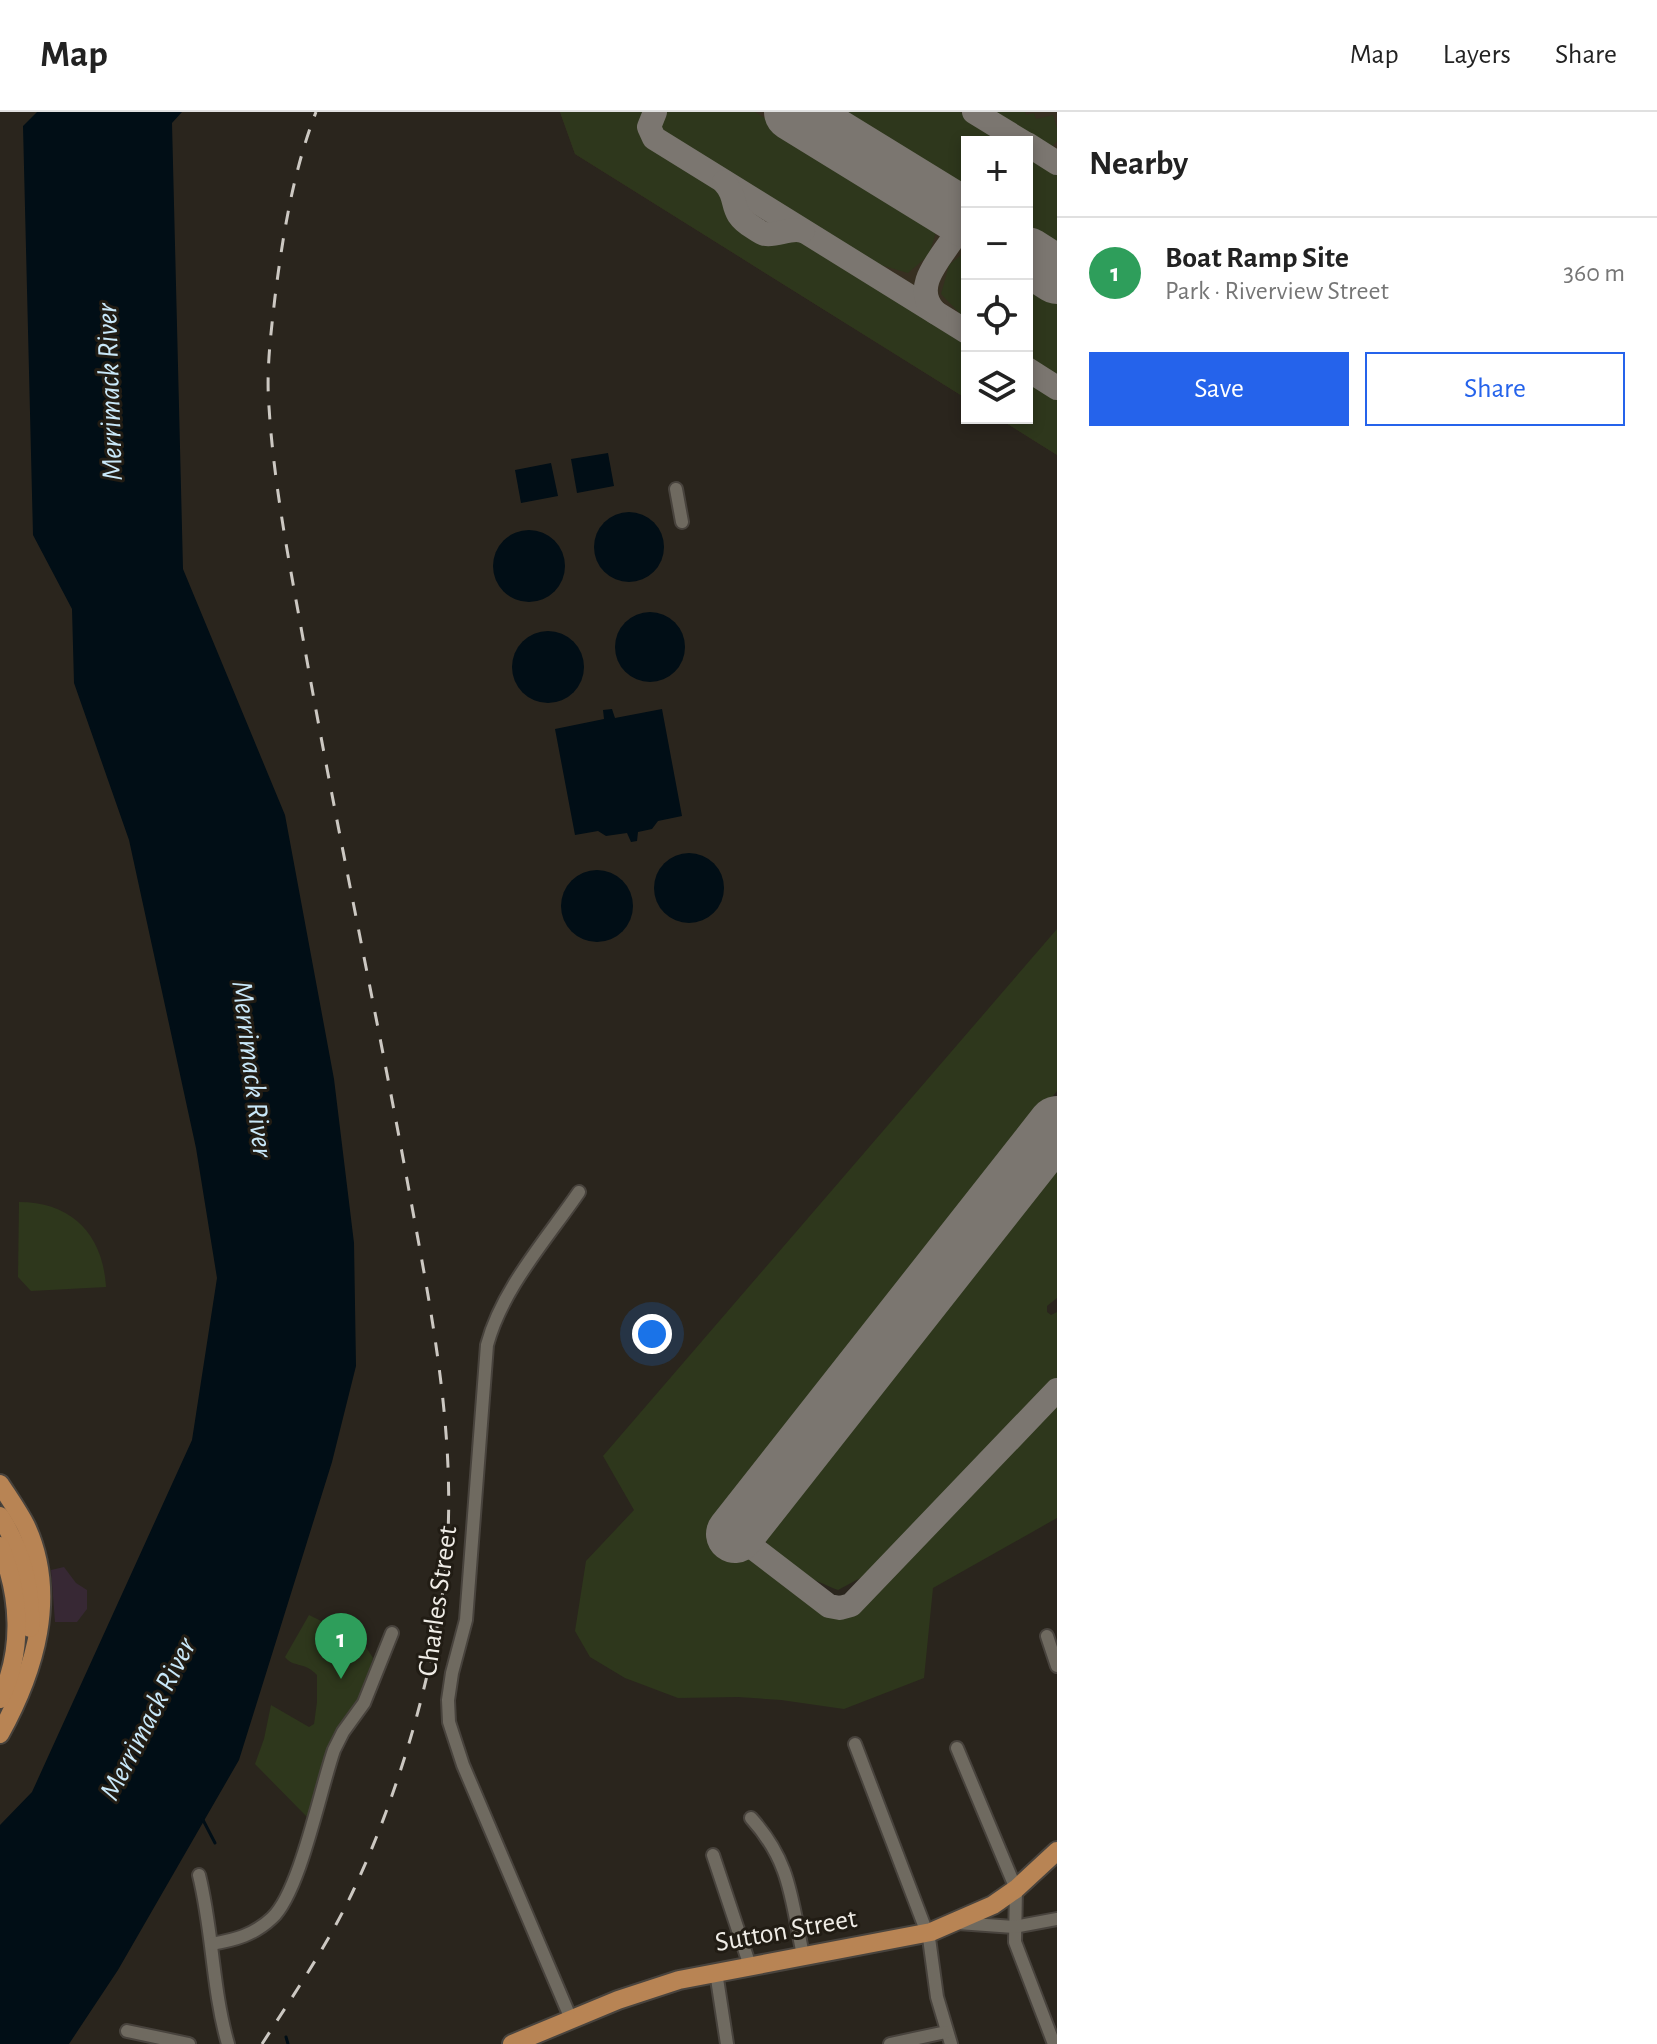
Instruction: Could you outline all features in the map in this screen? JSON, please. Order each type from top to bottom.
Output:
[{"type":"highway","points":[[0,1484],[26,1526],[38,1563],[42,1601],[35,1653],[0,1734]]},
{"type":"highway","points":[[0,1516],[26,1578],[30,1613],[27,1671]]},
{"type":"highway","points":[[0,1546],[14,1593],[17,1619],[12,1667],[0,1699]]},
{"type":"highway","name":"Sutton Street","points":[[512,2044],[651,1989],[716,1972],[927,1933],[993,1905],[1016,1889],[1057,1851]]},
{"type":"street","points":[[676,489],[682,522]]},
{"type":"street","name":"Charles Street","points":[[571,2019],[463,1765],[449,1722],[448,1700],[466,1620],[487,1345],[497,1314],[579,1192]]},
{"type":"street","points":[[211,1944],[242,1938],[275,1916],[284,1902],[296,1874],[334,1750],[364,1703],[392,1633]]},
{"type":"street","points":[[1047,1636],[1057,1666]]},
{"type":"street","points":[[855,1744],[927,1933],[937,1997],[949,2038],[890,2044]]},
{"type":"street","points":[[957,1748],[1016,1889],[1015,1942],[1054,2044]]},
{"type":"street","points":[[751,1818],[771,1840],[786,1872],[803,1955]]},
{"type":"street","points":[[713,1855],[750,1966]]},
{"type":"street","points":[[199,1875],[217,1998],[228,2044]]},
{"type":"street","points":[[954,1923],[1014,1927],[1057,1919]]},
{"type":"street","points":[[716,1972],[727,2044]]},
{"type":"street","points":[[127,2031],[189,2044]]},
{"type":"shaded area","points":[[560,112],[1057,112],[1057,455],[1008,424],[1033,424],[1033,136],[961,136],[961,395],[575,154]]},
{"type":"shaded area","points":[[64,1567],[76,1583],[87,1590],[87,1609],[77,1622],[55,1622],[51,1570]]},
{"type":"green space","points":[[560,112],[646,112],[643,129],[650,144],[723,190],[729,220],[765,242],[797,236],[961,337],[961,395],[575,154]]},
{"type":"green space","points":[[664,112],[755,112],[938,226],[929,255],[908,273],[877,264],[672,142],[660,127]]},
{"type":"green space","points":[[831,112],[960,112],[999,136],[961,136],[961,192]]},
{"type":"green space","points":[[996,112],[1034,113],[1036,119],[1053,115],[1057,141],[1050,149],[1033,136],[994,116]]},
{"type":"green space","points":[[1033,157],[1057,171],[1057,251],[1033,237]]},
{"type":"green space","points":[[961,255],[961,315],[941,294],[949,265]]},
{"type":"green space","points":[[1033,285],[1057,299],[1057,380],[1033,364]]},
{"type":"green space","points":[[1033,382],[1057,396],[1057,455],[1008,424],[1033,424]]},
{"type":"green space","points":[[1057,929],[1057,1091],[714,1526],[823,1611],[847,1613],[868,1598],[1057,1399],[1057,1518],[933,1588],[924,1678],[844,1709],[738,1697],[678,1698],[625,1678],[590,1657],[575,1631],[586,1561],[634,1510],[603,1456]]},
{"type":"green space","points":[[1057,1157],[1057,1298],[1047,1306],[1047,1312],[1051,1315],[1057,1312],[1057,1379],[864,1576],[838,1590],[793,1568],[772,1551],[763,1531]]},
{"type":"green space","points":[[19,1202],[55,1208],[81,1225],[99,1252],[106,1287],[31,1291],[18,1277]]},
{"type":"green space","points":[[309,1615],[362,1641],[373,1658],[359,1701],[331,1741],[309,1819],[255,1764],[271,1705],[309,1727],[314,1724],[317,1675],[285,1657]]},
{"type":"water","name":"Merrimack River","points":[[37,112],[182,112],[172,123],[183,569],[285,815],[334,1079],[354,1243],[356,1366],[332,1462],[239,1760],[118,1970],[69,2044],[0,2044],[0,1825],[32,1792],[192,1440],[217,1278],[196,1148],[129,840],[74,683],[72,609],[33,535],[23,126]]},
{"type":"water","points":[[608,453],[614,486],[577,493],[571,459]]},
{"type":"water","points":[[551,463],[558,496],[521,503],[515,470]]},
{"type":"water","points":[[622,512],[636,512],[658,527],[664,547],[662,560],[654,572],[636,582],[622,582],[600,567],[594,554],[594,540],[609,518]]},
{"type":"water","points":[[522,530],[536,530],[555,540],[565,559],[565,573],[555,592],[536,602],[522,602],[503,592],[493,573],[493,559],[503,540]]},
{"type":"water","points":[[650,612],[675,622],[685,647],[675,672],[650,682],[625,672],[615,647],[625,622]]},
{"type":"water","points":[[548,631],[568,637],[578,647],[584,667],[578,687],[568,697],[548,703],[528,697],[518,687],[512,667],[518,647],[528,637]]},
{"type":"water","points":[[612,709],[615,718],[662,709],[682,816],[658,821],[652,829],[638,832],[637,841],[631,842],[627,833],[606,836],[598,831],[575,835],[555,729],[604,719],[603,710]]},
{"type":"water","points":[[689,853],[714,863],[724,888],[714,913],[689,923],[664,913],[654,888],[664,863]]},
{"type":"water","points":[[597,870],[617,876],[627,886],[633,906],[627,926],[617,936],[597,942],[577,936],[567,926],[561,906],[567,886],[577,876]]},
{"type":"waterway","points":[[202,1818],[215,1843]]},
{"type":"waterway","points":[[286,2037],[288,2044]]},
{"type":"taxiway","points":[[655,112],[649,127],[654,138],[961,328]]},
{"type":"taxiway","points":[[974,112],[1013,136]]},
{"type":"taxiway","points":[[1033,148],[1057,163]]},
{"type":"taxiway","points":[[876,166],[949,211],[954,220],[954,237],[961,233]]},
{"type":"taxiway","points":[[724,182],[740,216],[759,231],[765,234],[803,231]]},
{"type":"taxiway","points":[[935,312],[928,303],[927,284],[935,265],[954,237]]},
{"type":"taxiway","points":[[1033,263],[1052,274]]},
{"type":"taxiway","points":[[1033,373],[1057,388]]},
{"type":"taxiway","points":[[735,1534],[829,1606],[840,1608],[851,1605],[1057,1390]]},
{"type":"runway","points":[[793,112],[961,215]]},
{"type":"runway","points":[[1033,260],[1057,275]]},
{"type":"runway","points":[[735,1534],[1057,1125]]},
{"type":"railway","points":[[262,2044],[334,1929],[370,1854],[398,1778],[421,1700],[438,1621],[448,1533],[446,1433],[434,1333],[316,712],[283,526],[271,437],[269,365],[278,273],[295,180],[316,112]]},
{"type":"place","name":"Boat Ramp Site","points":[[341,1679]]}]
